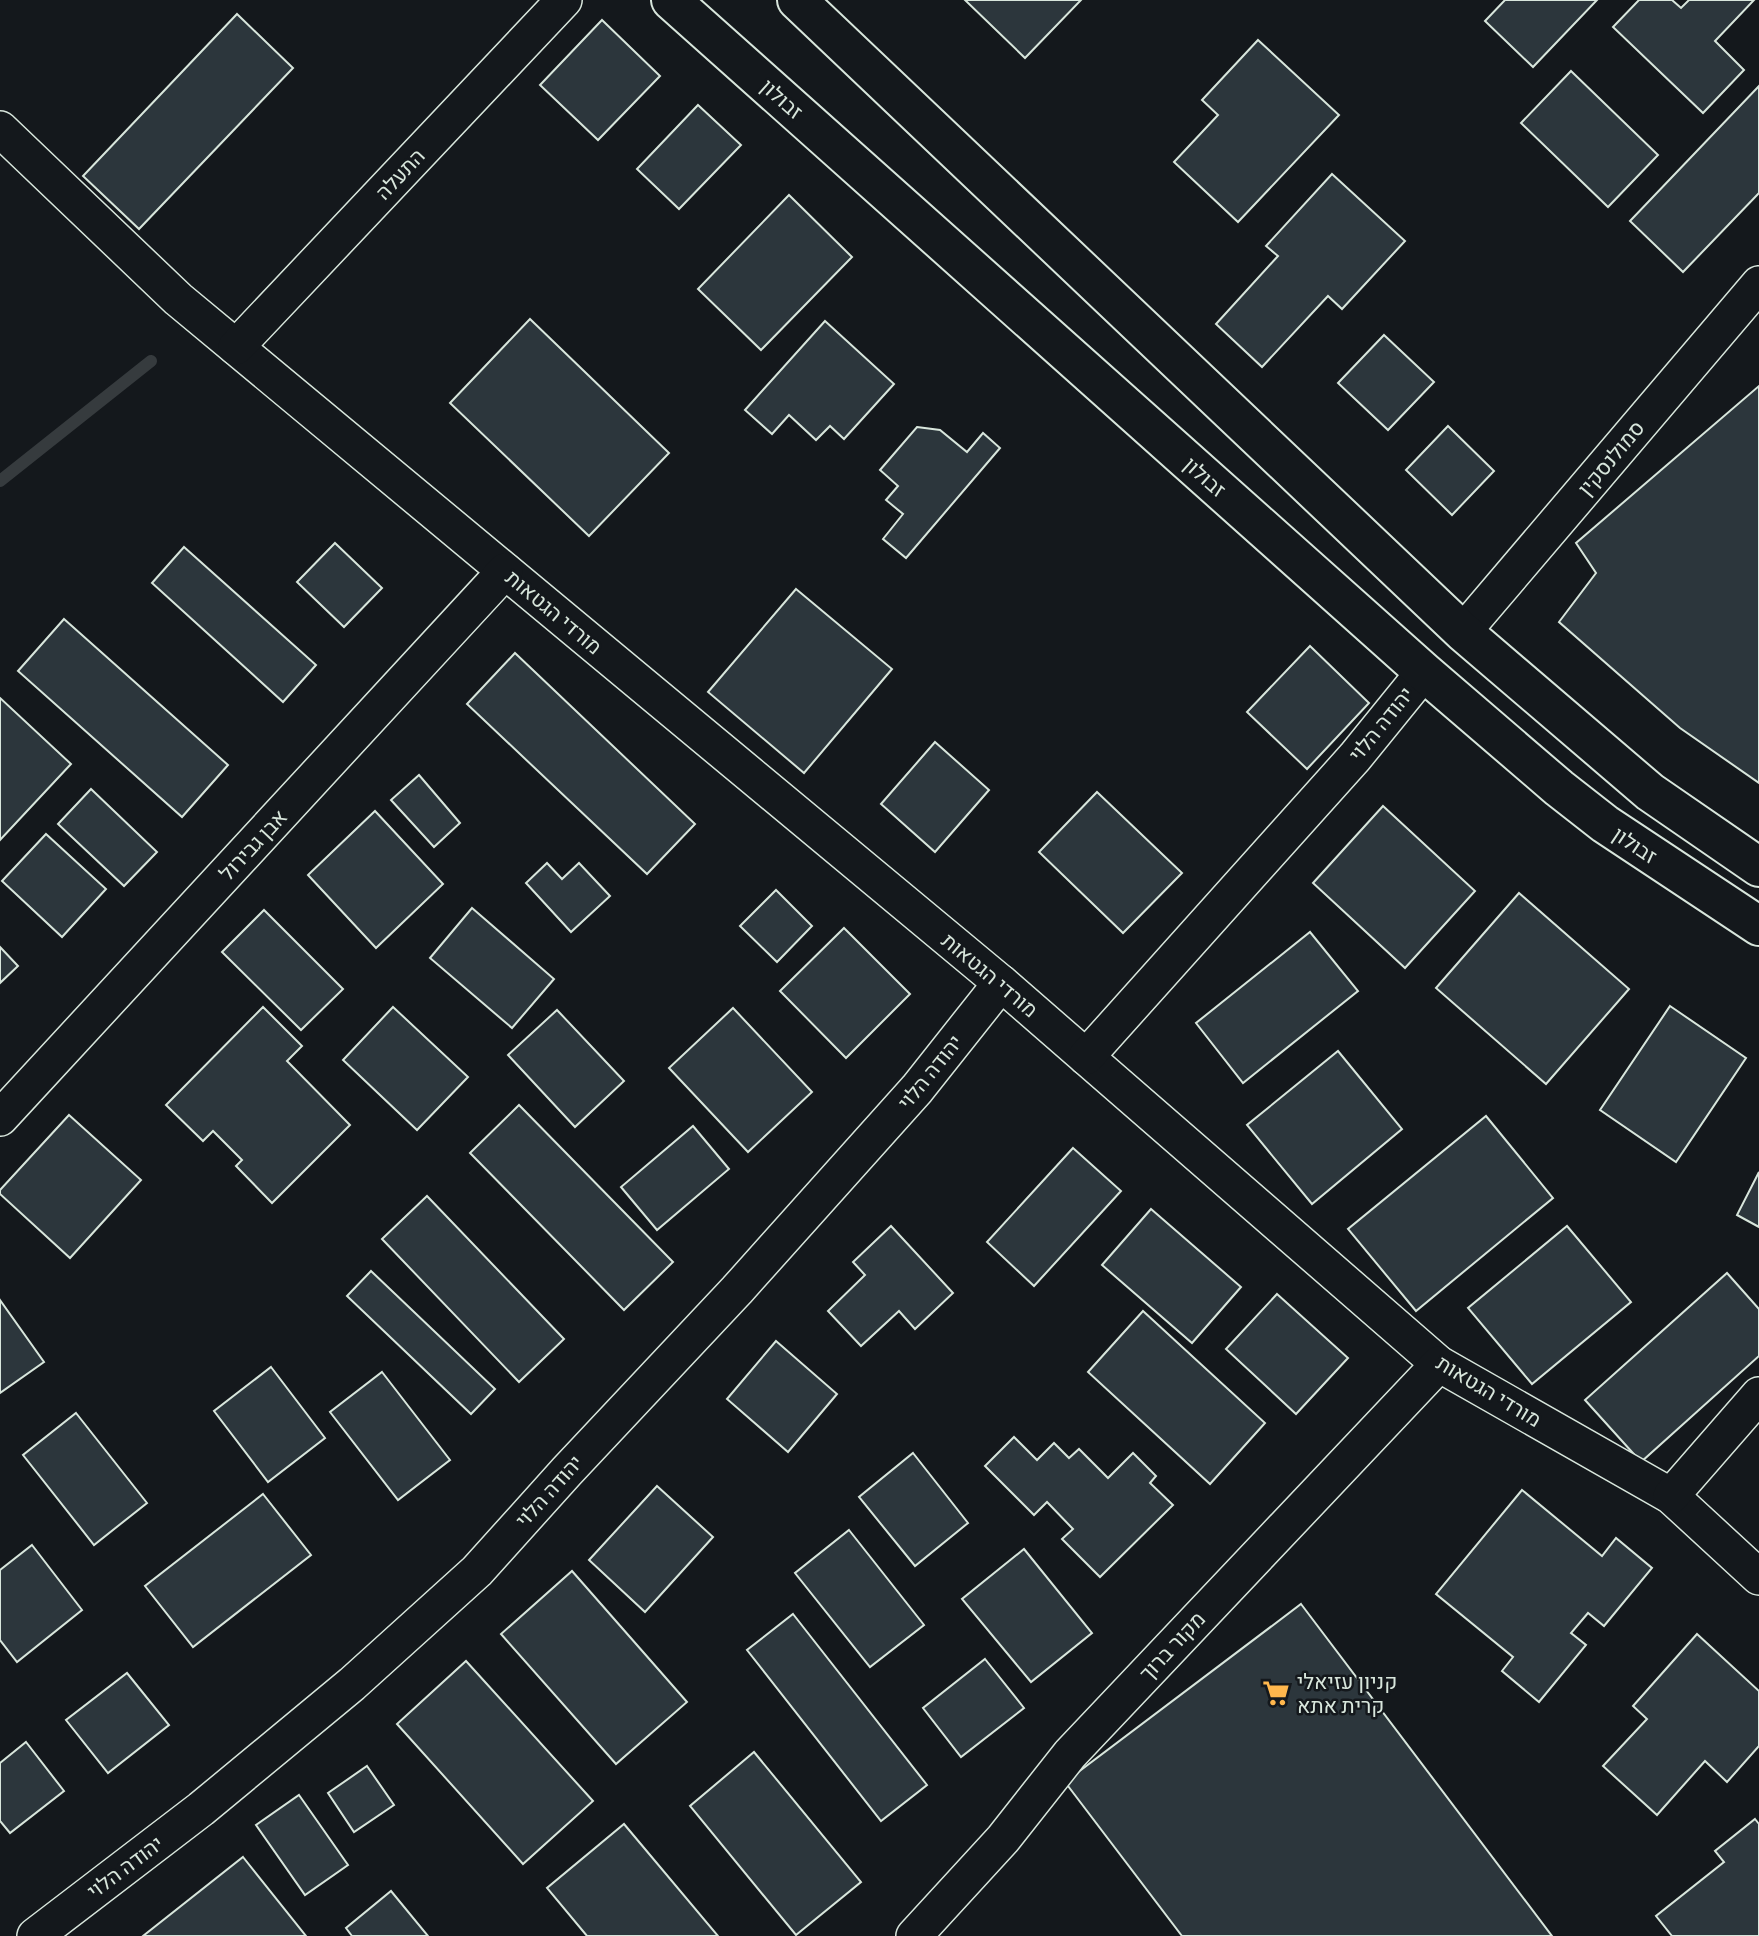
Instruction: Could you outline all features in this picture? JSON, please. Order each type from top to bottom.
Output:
[{"type":"main road","name":"זבולון","points":[[671,0],[1424,672],[1559,788],[1605,824],[1759,926]]},
{"type":"main road","points":[[797,0],[1463,632],[1650,792],[1759,867]]},
{"type":"street","name":"התעלה","points":[[236,347],[564,0]]},
{"type":"street","name":"מורדי הגטאות","points":[[0,129],[178,299],[1001,983],[1439,1364],[1671,1496],[1759,1577]]},
{"type":"street","name":"סמולנסקין","points":[[1463,632],[1759,284]]},
{"type":"street","name":"אבן גבירול","points":[[0,1118],[506,571]]},
{"type":"street","name":"יהודה הלוי","points":[[1086,1057],[1355,757],[1424,672]]},
{"type":"street","name":"יהודה הלוי","points":[[35,1936],[201,1809],[352,1684],[477,1571],[737,1290],[917,1090],[1001,983]]},
{"type":"street","name":"מקור ברוך","points":[[914,1936],[1003,1839],[1070,1754],[1439,1364]]},
{"type":"street","points":[[1671,1496],[1759,1395]]},
{"type":"building","points":[[965,0],[1081,0],[1025,58]]},
{"type":"building","points":[[1505,0],[1597,0],[1533,67],[1485,21]]},
{"type":"building","points":[[1639,0],[1672,0],[1681,8],[1689,0],[1754,0],[1715,41],[1744,70],[1703,113],[1613,27]]},
{"type":"building","points":[[237,14],[293,68],[139,229],[83,176]]},
{"type":"building","points":[[602,20],[660,76],[598,140],[540,85]]},
{"type":"building","points":[[1258,40],[1339,115],[1238,222],[1174,162],[1218,115],[1202,100]]},
{"type":"building","points":[[1571,71],[1658,155],[1608,207],[1521,123]]},
{"type":"building","points":[[1759,86],[1759,193],[1683,272],[1630,221]]},
{"type":"building","points":[[698,105],[741,145],[679,209],[637,169]]},
{"type":"building","points":[[1332,174],[1405,241],[1342,309],[1328,296],[1262,367],[1216,324],[1278,256],[1266,246]]},
{"type":"building","points":[[789,195],[852,257],[761,350],[698,289]]},
{"type":"building","points":[[530,319],[669,453],[589,536],[450,403]]},
{"type":"building","points":[[825,321],[894,384],[844,439],[830,426],[816,440],[789,415],[772,434],[745,410]]},
{"type":"building","points":[[1384,335],[1434,382],[1388,430],[1338,383]]},
{"type":"building","points":[[1759,386],[1759,783],[1680,728],[1559,622],[1596,573],[1576,543]]},
{"type":"building","points":[[1448,426],[1494,471],[1452,515],[1406,470]]},
{"type":"building","points":[[917,427],[940,430],[967,452],[983,433],[1000,448],[906,558],[883,539],[903,514],[886,500],[898,486],[880,470]]},
{"type":"building","points":[[335,543],[382,588],[344,627],[297,582]]},
{"type":"building","points":[[184,547],[316,665],[283,702],[152,583]]},
{"type":"building","points":[[796,589],[892,669],[804,773],[708,692]]},
{"type":"building","points":[[64,619],[228,765],[182,817],[18,671]]},
{"type":"building","points":[[1310,646],[1369,703],[1307,769],[1247,712]]},
{"type":"building","points":[[515,653],[695,824],[647,874],[467,704]]},
{"type":"building","points":[[0,698],[71,764],[0,840]]},
{"type":"building","points":[[935,742],[989,790],[935,852],[881,804]]},
{"type":"building","points":[[419,775],[460,823],[434,847],[391,800]]},
{"type":"building","points":[[91,789],[157,852],[124,886],[58,824]]},
{"type":"building","points":[[1097,792],[1182,873],[1123,933],[1039,852]]},
{"type":"building","points":[[1383,806],[1475,891],[1405,968],[1313,883]]},
{"type":"building","points":[[375,811],[443,884],[376,948],[308,875]]},
{"type":"building","points":[[46,834],[106,889],[62,937],[2,881]]},
{"type":"building","points":[[547,863],[562,879],[579,863],[610,896],[571,932],[526,883]]},
{"type":"building","points":[[776,890],[812,926],[777,962],[740,926]]},
{"type":"building","points":[[1519,893],[1629,989],[1546,1084],[1436,988]]},
{"type":"building","points":[[472,908],[554,979],[512,1028],[430,958]]},
{"type":"building","points":[[264,910],[343,989],[301,1030],[222,952]]},
{"type":"building","points":[[844,928],[910,994],[846,1058],[780,991]]},
{"type":"building","points":[[1310,932],[1358,991],[1243,1083],[1196,1023]]},
{"type":"building","points":[[0,947],[18,966],[0,983]]},
{"type":"building","points":[[1670,1006],[1746,1058],[1676,1162],[1600,1110]]},
{"type":"building","points":[[263,1007],[302,1046],[287,1061],[350,1125],[272,1203],[236,1166],[242,1160],[213,1131],[203,1141],[166,1105]]},
{"type":"building","points":[[393,1007],[468,1077],[417,1130],[343,1060]]},
{"type":"building","points":[[733,1008],[812,1092],[748,1152],[669,1068]]},
{"type":"building","points":[[557,1010],[624,1081],[575,1127],[508,1055]]},
{"type":"building","points":[[1338,1051],[1402,1129],[1312,1204],[1247,1125]]},
{"type":"building","points":[[519,1105],[673,1262],[624,1310],[470,1153]]},
{"type":"building","points":[[69,1115],[141,1180],[70,1258],[0,1194],[0,1190]]},
{"type":"building","points":[[1486,1116],[1553,1198],[1416,1311],[1348,1229]]},
{"type":"building","points":[[693,1126],[729,1169],[657,1230],[621,1187]]},
{"type":"building","points":[[1073,1148],[1121,1191],[1034,1286],[987,1242]]},
{"type":"building","points":[[1759,1172],[1759,1227],[1737,1215]]},
{"type":"building","points":[[427,1196],[564,1339],[519,1382],[382,1239]]},
{"type":"building","points":[[1151,1209],[1241,1287],[1192,1343],[1102,1265]]},
{"type":"building","points":[[891,1226],[953,1293],[915,1329],[899,1311],[861,1346],[828,1311],[865,1275],[853,1262]]},
{"type":"building","points":[[1567,1226],[1631,1302],[1532,1384],[1468,1308]]},
{"type":"building","points":[[371,1271],[495,1389],[471,1414],[347,1296]]},
{"type":"building","points":[[1727,1273],[1759,1309],[1759,1356],[1641,1462],[1585,1400]]},
{"type":"building","points":[[1277,1294],[1348,1358],[1296,1414],[1226,1349]]},
{"type":"building","points":[[0,1300],[44,1362],[0,1393]]},
{"type":"building","points":[[1143,1311],[1265,1423],[1210,1484],[1088,1372]]},
{"type":"building","points":[[776,1341],[837,1394],[788,1452],[727,1399]]},
{"type":"building","points":[[271,1367],[325,1438],[268,1482],[214,1411]]},
{"type":"building","points":[[382,1372],[450,1460],[398,1500],[330,1412]]},
{"type":"building","points":[[76,1413],[147,1503],[94,1545],[23,1455]]},
{"type":"building","points":[[1014,1437],[1037,1460],[1054,1443],[1069,1458],[1079,1449],[1108,1478],[1133,1453],[1156,1476],[1150,1483],[1173,1505],[1100,1577],[1062,1539],[1073,1529],[1047,1502],[1034,1515],[985,1466]]},
{"type":"building","points":[[913,1453],[968,1523],[915,1566],[859,1497]]},
{"type":"building","points":[[657,1486],[713,1537],[645,1612],[589,1560]]},
{"type":"building","points":[[1522,1490],[1602,1556],[1616,1538],[1652,1568],[1604,1626],[1588,1613],[1571,1633],[1586,1645],[1539,1702],[1502,1671],[1513,1657],[1436,1594]]},
{"type":"building","points":[[263,1494],[311,1555],[193,1647],[145,1586]]},
{"type":"building","points":[[849,1530],[924,1625],[870,1667],[795,1573]]},
{"type":"building","points":[[32,1545],[82,1610],[17,1662],[0,1640],[0,1570]]},
{"type":"building","points":[[1024,1549],[1092,1633],[1031,1682],[962,1599]]},
{"type":"building","points":[[572,1571],[687,1702],[616,1764],[501,1634]]},
{"type":"building","name":"קניון עזיאלי קרית אתא","points":[[1301,1604],[1552,1936],[1182,1936],[1065,1782]]},
{"type":"building","points":[[793,1614],[927,1785],[881,1821],[747,1650]]},
{"type":"building","points":[[1697,1634],[1759,1691],[1759,1746],[1727,1782],[1705,1761],[1657,1815],[1603,1766],[1647,1719],[1633,1706]]},
{"type":"building","points":[[985,1659],[1024,1708],[961,1757],[923,1708]]},
{"type":"building","points":[[466,1661],[593,1801],[523,1864],[397,1724]]},
{"type":"building","points":[[127,1673],[169,1725],[108,1773],[66,1720]]},
{"type":"building","points":[[26,1742],[64,1791],[10,1833],[0,1821],[0,1763]]},
{"type":"building","points":[[754,1752],[861,1882],[796,1935],[690,1806]]},
{"type":"building","points":[[367,1766],[394,1805],[354,1832],[328,1793]]},
{"type":"building","points":[[299,1795],[348,1865],[305,1895],[256,1825]]},
{"type":"building","points":[[1755,1819],[1759,1824],[1759,1936],[1672,1936],[1656,1916],[1724,1862],[1715,1851]]},
{"type":"building","points":[[624,1824],[718,1936],[587,1936],[547,1888]]},
{"type":"building","points":[[243,1857],[306,1936],[143,1936]]},
{"type":"building","points":[[391,1891],[428,1936],[352,1936],[346,1928]]},
{"type":"waterway","points":[[0,481],[151,361]]},
{"type":"place","name":"קניון עזיאלי קרית אתא","points":[[1276,1693]]}]
